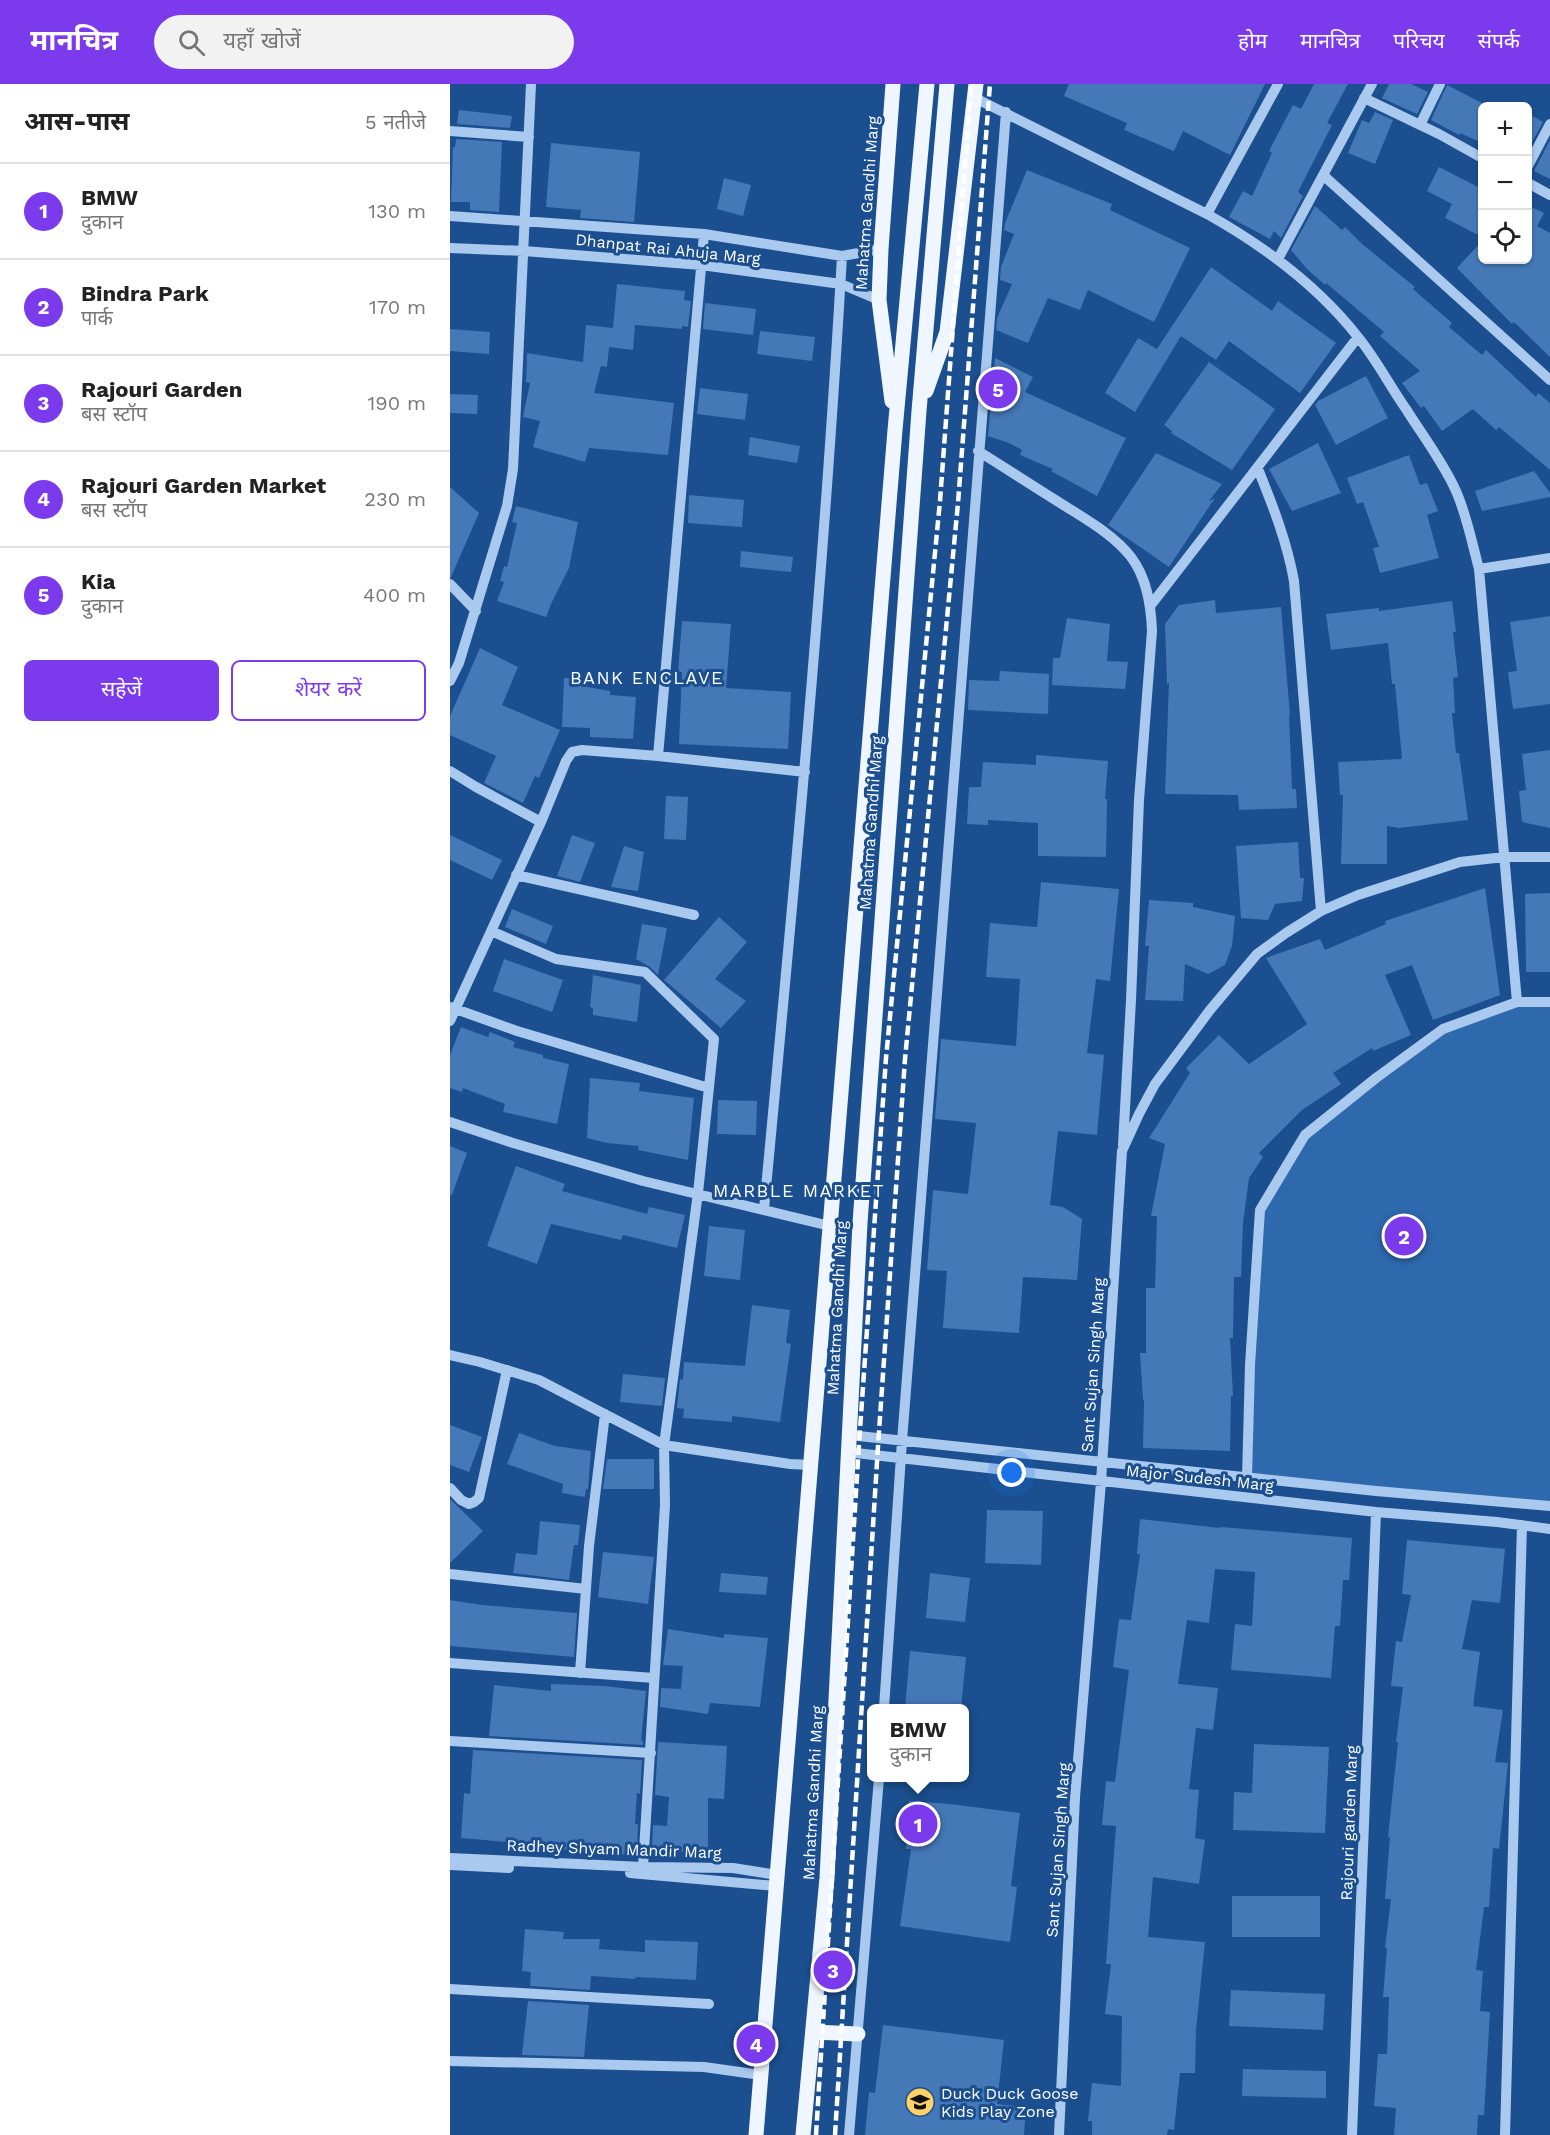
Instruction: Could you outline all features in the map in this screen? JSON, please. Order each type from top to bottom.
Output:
[{"type":"main road","name":"Mahatma Gandhi Marg","points":[[893,84],[880,249],[879,300],[895,430]]},
{"type":"main road","name":"Mahatma Gandhi Marg","points":[[756,2135],[895,430],[927,84]]},
{"type":"main road","name":"Mahatma Gandhi Marg","points":[[803,2135],[827,1878],[860,1223],[919,411],[947,84]]},
{"type":"main road","name":"Mahatma Gandhi Marg","points":[[919,411],[947,332],[975,91]]},
{"type":"main road","points":[[813,2032],[858,2034]]},
{"type":"street","points":[[450,681],[459,663],[476,611],[507,506],[513,469],[531,84]]},
{"type":"street","points":[[1208,214],[1278,84]]},
{"type":"street","points":[[1278,259],[1372,84]]},
{"type":"street","points":[[1420,125],[1440,84]]},
{"type":"street","points":[[975,91],[1006,112],[1208,214],[1278,259],[1323,300],[1358,337],[1440,460],[1465,517],[1479,569],[1517,1002]]},
{"type":"street","points":[[1364,98],[1478,156]]},
{"type":"street","points":[[884,1704],[900,1458],[1006,112]]},
{"type":"street","points":[[1532,157],[1550,124]]},
{"type":"street","points":[[450,131],[529,136]]},
{"type":"street","points":[[1323,175],[1550,380]]},
{"type":"street","points":[[1532,186],[1550,195]]},
{"type":"street","name":"Dhanpat Rai Ahuja Marg","points":[[450,216],[704,234],[842,256],[880,249]]},
{"type":"street","points":[[658,756],[704,234]]},
{"type":"street","name":"Dhanpat Rai Ahuja Marg","points":[[450,248],[524,251],[701,265],[841,284],[879,300]]},
{"type":"street","points":[[764,1209],[805,772],[833,415],[842,256]]},
{"type":"street","points":[[1151,605],[1358,337]]},
{"type":"street","points":[[978,451],[1117,542],[1131,557],[1141,575],[1151,605],[1152,631],[1139,800],[1122,1151]]},
{"type":"street","points":[[1258,469],[1281,526],[1290,556],[1294,581],[1321,911]]},
{"type":"street","points":[[1479,569],[1550,558]]},
{"type":"street","points":[[450,584],[476,611]]},
{"type":"street","points":[[450,1021],[453,1008],[491,931],[572,752],[582,750],[658,756],[805,772]]},
{"type":"street","points":[[450,771],[541,822]]},
{"type":"street","name":"Sant Sujan Singh Marg","points":[[1059,2135],[1075,1797],[1101,1482],[1122,1151],[1155,1084],[1210,1010],[1257,954],[1286,933],[1321,911],[1358,895],[1460,862],[1504,857],[1550,857]]},
{"type":"street","points":[[516,875],[694,915]]},
{"type":"street","points":[[491,931],[556,959],[645,972],[714,1039],[698,1194],[664,1445],[665,1504],[643,1867]]},
{"type":"street","points":[[1247,1478],[1250,1365],[1260,1210],[1305,1135],[1376,1078],[1443,1029],[1517,1002],[1550,1002]]},
{"type":"street","points":[[453,1008],[517,1031],[709,1088]]},
{"type":"street","points":[[450,1122],[643,1181],[830,1226]]},
{"type":"street","points":[[450,1355],[539,1380],[664,1445],[779,1463],[811,1465]]},
{"type":"street","points":[[450,1488],[461,1500],[469,1504],[479,1498],[507,1370]]},
{"type":"street","points":[[580,1673],[589,1546],[605,1414]]},
{"type":"street","name":"Major Sudesh Marg","points":[[849,1435],[1247,1478],[1550,1506]]},
{"type":"street","name":"Major Sudesh Marg","points":[[847,1452],[1101,1482],[1550,1529]]},
{"type":"street","name":"Rajouri garden Marg","points":[[1352,2135],[1376,1512]]},
{"type":"street","points":[[1505,2135],[1522,1525]]},
{"type":"street","points":[[450,1574],[586,1589]]},
{"type":"street","points":[[450,1663],[654,1678]]},
{"type":"street","points":[[450,1741],[651,1753]]},
{"type":"street","points":[[849,2135],[879,1782]]},
{"type":"street","name":"Radhey Shyam Mandir Marg","points":[[450,1858],[643,1867],[733,1868],[777,1880]]},
{"type":"street","name":"Radhey Shyam Mandir Marg","points":[[450,1865],[777,1880]]},
{"type":"street","points":[[450,1989],[709,2004]]},
{"type":"street","points":[[450,2061],[704,2067],[761,2075]]},
{"type":"shaded area","points":[[1517,1002],[1550,1002],[1550,1504],[1247,1478],[1260,1210],[1305,1135],[1435,1035]]},
{"type":"building","points":[[1069,84],[1265,84],[1230,155],[1183,131],[1174,151],[1124,130],[1127,123],[1064,96]]},
{"type":"building","points":[[1314,84],[1348,84],[1327,123],[1332,125],[1298,192],[1303,196],[1281,238],[1274,231],[1270,239],[1229,217],[1243,191],[1252,196],[1272,153],[1269,151],[1293,105],[1301,109]]},
{"type":"building","points":[[1389,84],[1411,84],[1428,92],[1417,114],[1382,98]]},
{"type":"building","points":[[1447,85],[1480,102],[1478,102],[1478,141],[1460,133],[1459,135],[1431,120]]},
{"type":"building","points":[[459,110],[512,116],[510,128],[457,124]]},
{"type":"building","points":[[1375,112],[1393,120],[1375,164],[1348,153],[1362,120],[1369,123]]},
{"type":"building","points":[[1532,116],[1543,122],[1532,142]]},
{"type":"building","points":[[456,139],[502,142],[499,212],[470,210],[470,202],[451,202],[453,147],[455,147]]},
{"type":"building","points":[[1550,140],[1550,179],[1534,171]]},
{"type":"building","points":[[551,143],[640,152],[634,222],[580,218],[581,210],[546,207]]},
{"type":"building","points":[[1439,167],[1478,187],[1478,235],[1445,218],[1452,204],[1427,191]]},
{"type":"building","points":[[1027,170],[1112,204],[1110,210],[1190,248],[1154,322],[1088,290],[1080,310],[1048,298],[1028,343],[996,330],[997,318],[1012,284],[1000,280],[1001,267],[1014,234],[1004,230],[1005,223]]},
{"type":"building","points":[[724,178],[751,185],[743,216],[717,209]]},
{"type":"building","points":[[1315,206],[1342,230],[1345,227],[1362,244],[1415,287],[1413,289],[1452,323],[1449,327],[1482,355],[1486,350],[1536,397],[1538,393],[1550,403],[1550,470],[1499,427],[1496,430],[1473,409],[1442,431],[1424,406],[1421,408],[1402,383],[1420,371],[1380,336],[1384,332],[1326,283],[1325,285],[1291,250]]},
{"type":"building","points":[[1532,207],[1544,213],[1537,226],[1550,233],[1550,357],[1514,322],[1512,324],[1457,268],[1478,245],[1478,264],[1532,264]]},
{"type":"building","points":[[1211,267],[1272,311],[1278,301],[1336,343],[1300,393],[1229,341],[1216,360],[1181,336],[1135,412],[1105,393],[1138,338],[1157,349]]},
{"type":"building","points":[[617,284],[685,291],[684,300],[691,301],[688,327],[682,326],[682,329],[635,325],[633,350],[609,347],[607,367],[601,366],[594,393],[674,403],[668,455],[589,448],[585,462],[533,447],[540,421],[523,417],[530,383],[526,382],[527,353],[583,362],[586,325],[613,328]]},
{"type":"building","points":[[705,303],[756,309],[753,335],[703,329]]},
{"type":"building","points":[[450,329],[490,332],[489,354],[450,351]]},
{"type":"building","points":[[760,331],[815,337],[812,361],[757,354]]},
{"type":"building","points":[[995,358],[1033,377],[1025,392],[1126,438],[1097,496],[1051,471],[1053,469],[1020,455],[1022,450],[988,436]]},
{"type":"building","points":[[1209,362],[1275,409],[1232,470],[1171,433],[1172,431],[1164,425]]},
{"type":"building","points":[[1366,376],[1388,418],[1336,445],[1315,405],[1318,401]]},
{"type":"building","points":[[700,388],[748,394],[745,420],[697,414]]},
{"type":"building","points":[[450,394],[478,395],[477,414],[450,413]]},
{"type":"building","points":[[750,437],[800,446],[797,463],[748,455]]},
{"type":"building","points":[[1318,443],[1341,493],[1292,511],[1269,469]]},
{"type":"building","points":[[1156,453],[1222,484],[1209,501],[1215,498],[1169,567],[1108,525]]},
{"type":"building","points":[[1409,455],[1420,485],[1427,483],[1438,511],[1427,515],[1439,558],[1380,573],[1373,548],[1379,547],[1363,502],[1357,504],[1347,478]]},
{"type":"building","points":[[1534,471],[1550,493],[1550,497],[1482,511],[1475,491]]},
{"type":"building","points":[[450,487],[479,513],[451,577],[450,577]]},
{"type":"building","points":[[689,495],[744,500],[742,527],[688,523]]},
{"type":"building","points":[[516,506],[578,522],[569,568],[546,617],[497,601],[504,582],[500,581],[504,566],[507,567],[517,523],[512,522]]},
{"type":"building","points":[[741,551],[793,557],[791,572],[740,567]]},
{"type":"building","points":[[1215,600],[1216,613],[1281,607],[1290,715],[1292,789],[1296,789],[1297,808],[1239,810],[1238,795],[1165,794],[1169,683],[1167,684],[1165,624],[1179,605]]},
{"type":"building","points":[[1452,601],[1458,677],[1453,678],[1455,713],[1452,713],[1456,753],[1459,753],[1468,820],[1399,828],[1387,826],[1387,864],[1341,864],[1343,795],[1340,795],[1338,762],[1402,759],[1395,684],[1392,684],[1388,643],[1331,650],[1326,614],[1379,608],[1379,611]]},
{"type":"building","points":[[1550,616],[1550,704],[1513,709],[1508,672],[1517,671],[1510,622]]},
{"type":"building","points":[[1067,618],[1110,624],[1107,661],[1128,662],[1125,689],[1052,685],[1053,658],[1060,658]]},
{"type":"building","points":[[682,621],[731,624],[726,688],[791,692],[788,749],[679,744],[682,672],[678,672]]},
{"type":"building","points":[[480,648],[518,667],[502,705],[560,730],[539,778],[535,776],[523,803],[484,783],[496,756],[450,735],[450,716]]},
{"type":"building","points":[[1000,671],[1049,674],[1048,714],[968,710],[969,680],[999,681]]},
{"type":"building","points":[[564,678],[587,679],[587,687],[610,691],[610,695],[636,697],[633,739],[590,737],[590,728],[562,727]]},
{"type":"building","points":[[1550,750],[1550,828],[1522,822],[1519,791],[1526,790],[1522,754]]},
{"type":"building","points":[[1036,755],[1108,761],[1105,799],[1107,799],[1106,857],[1038,856],[1038,823],[988,820],[988,825],[967,824],[969,787],[981,787],[983,762],[1036,765]]},
{"type":"building","points":[[666,796],[688,797],[686,840],[664,839]]},
{"type":"building","points":[[450,835],[502,860],[492,880],[450,860]]},
{"type":"building","points":[[572,835],[595,843],[580,882],[557,876]]},
{"type":"building","points":[[1298,842],[1300,878],[1304,878],[1302,901],[1275,904],[1268,920],[1241,918],[1236,846]]},
{"type":"building","points":[[624,846],[644,852],[638,891],[611,887]]},
{"type":"building","points":[[1041,882],[1119,889],[1110,981],[1096,979],[1087,1053],[1104,1055],[1097,1135],[1058,1131],[1050,1205],[1063,1207],[1082,1219],[1077,1280],[1023,1277],[1019,1333],[943,1328],[947,1271],[927,1270],[933,1190],[968,1194],[976,1123],[935,1119],[941,1039],[1016,1046],[1020,979],[986,977],[990,923],[1037,927]]},
{"type":"building","points":[[1485,888],[1500,995],[1433,1020],[1412,965],[1385,975],[1411,1035],[1373,1051],[1372,1048],[1333,1073],[1341,1084],[1302,1110],[1259,1153],[1263,1157],[1249,1178],[1243,1223],[1241,1277],[1234,1277],[1233,1338],[1230,1338],[1233,1396],[1231,1396],[1230,1451],[1143,1448],[1144,1400],[1140,1353],[1146,1353],[1146,1288],[1155,1288],[1157,1216],[1151,1216],[1165,1144],[1149,1138],[1190,1073],[1186,1068],[1219,1035],[1249,1064],[1307,1024],[1266,958],[1320,939],[1325,950],[1386,924],[1385,921]]},
{"type":"building","points":[[1550,893],[1550,972],[1526,972],[1525,894]]},
{"type":"building","points":[[1149,900],[1193,903],[1193,907],[1235,916],[1232,946],[1225,965],[1208,974],[1185,964],[1183,1001],[1145,1000],[1149,946],[1145,946]]},
{"type":"building","points":[[512,909],[553,926],[546,944],[505,927]]},
{"type":"building","points":[[719,917],[747,942],[715,979],[746,1001],[721,1028],[664,980]]},
{"type":"building","points":[[642,924],[667,928],[658,975],[636,959]]},
{"type":"building","points":[[504,959],[563,980],[552,1012],[493,991]]},
{"type":"building","points":[[593,975],[641,985],[637,1022],[593,1015],[593,1008],[590,1007]]},
{"type":"building","points":[[461,1027],[488,1037],[490,1032],[515,1042],[513,1047],[543,1055],[543,1058],[569,1064],[557,1124],[503,1112],[505,1104],[463,1088],[462,1092],[450,1088],[450,1055]]},
{"type":"building","points":[[590,1078],[640,1083],[639,1091],[694,1098],[688,1160],[638,1150],[639,1146],[607,1143],[587,1138]]},
{"type":"building","points":[[718,1100],[757,1101],[756,1135],[717,1134]]},
{"type":"building","points":[[450,1146],[467,1153],[452,1195],[450,1195]]},
{"type":"building","points":[[516,1166],[565,1184],[562,1191],[647,1214],[649,1207],[685,1215],[677,1248],[623,1235],[621,1240],[551,1224],[537,1264],[487,1246]]},
{"type":"building","points":[[709,1226],[745,1230],[740,1280],[704,1276]]},
{"type":"building","points":[[752,1305],[790,1310],[786,1343],[791,1344],[780,1422],[732,1416],[732,1422],[683,1418],[684,1409],[677,1408],[684,1362],[745,1366]]},
{"type":"building","points":[[623,1374],[665,1378],[662,1406],[620,1402]]},
{"type":"building","points":[[450,1425],[482,1437],[469,1472],[450,1465]]},
{"type":"building","points":[[519,1433],[555,1446],[591,1451],[588,1489],[586,1489],[585,1497],[562,1493],[563,1484],[507,1464]]},
{"type":"building","points":[[607,1459],[654,1459],[654,1489],[603,1489]]},
{"type":"building","points":[[450,1499],[483,1531],[450,1563]]},
{"type":"building","points":[[987,1510],[1043,1511],[1041,1565],[985,1563]]},
{"type":"building","points":[[1140,1519],[1220,1528],[1352,1538],[1349,1580],[1343,1580],[1340,1626],[1335,1626],[1331,1678],[1231,1670],[1235,1624],[1252,1626],[1255,1572],[1215,1569],[1209,1623],[1187,1620],[1178,1684],[1218,1688],[1213,1730],[1196,1728],[1189,1789],[1199,1790],[1195,1838],[1205,1840],[1199,1884],[1153,1877],[1148,1937],[1205,1942],[1196,2030],[1195,2073],[1180,2073],[1174,2130],[1168,2129],[1167,2135],[1092,2135],[1092,2121],[1088,2121],[1092,2083],[1121,2086],[1122,2016],[1105,2014],[1111,1964],[1106,1964],[1116,1826],[1102,1825],[1106,1781],[1115,1782],[1129,1670],[1113,1667],[1119,1619],[1131,1620],[1140,1554],[1137,1554]]},
{"type":"building","points":[[540,1521],[580,1525],[578,1545],[574,1545],[569,1580],[513,1573],[516,1553],[537,1555]]},
{"type":"building","points":[[1407,1540],[1505,1549],[1500,1603],[1472,1600],[1462,1649],[1480,1652],[1473,1706],[1503,1710],[1495,1762],[1508,1763],[1499,1849],[1493,1848],[1489,1907],[1484,1907],[1476,1970],[1483,1971],[1480,2011],[1490,2012],[1484,2115],[1478,2115],[1477,2135],[1394,2135],[1396,2108],[1374,2106],[1378,2054],[1387,2054],[1389,1997],[1383,1997],[1387,1948],[1385,1948],[1391,1899],[1385,1899],[1390,1837],[1388,1837],[1398,1742],[1396,1742],[1403,1687],[1391,1686],[1396,1641],[1402,1642],[1411,1595],[1402,1594]]},
{"type":"building","points":[[603,1552],[654,1557],[648,1604],[598,1597]]},
{"type":"building","points":[[721,1573],[768,1577],[766,1595],[719,1592]]},
{"type":"building","points":[[930,1573],[970,1578],[965,1622],[926,1618]]},
{"type":"building","points":[[450,1600],[577,1613],[574,1657],[450,1646]]},
{"type":"building","points":[[668,1629],[724,1638],[724,1634],[768,1638],[760,1707],[710,1703],[708,1714],[660,1707],[661,1688],[681,1689],[683,1666],[663,1665]]},
{"type":"building","points":[[910,1651],[966,1657],[961,1704],[905,1704]]},
{"type":"building","points":[[551,1684],[605,1686],[646,1691],[641,1741],[643,1745],[489,1736],[494,1685],[551,1691]]},
{"type":"building","points":[[658,1742],[727,1746],[724,1799],[708,1798],[708,1854],[652,1850],[653,1825],[667,1826],[669,1797],[655,1795]]},
{"type":"building","points":[[1254,1744],[1329,1747],[1325,1833],[1233,1830],[1234,1792],[1252,1793]]},
{"type":"building","points":[[473,1750],[642,1760],[635,1824],[638,1824],[637,1849],[633,1849],[633,1855],[553,1849],[553,1846],[461,1838],[464,1793],[470,1794]]},
{"type":"building","points":[[909,1801],[1020,1813],[1011,1886],[1017,1887],[1010,1942],[900,1926],[911,1849],[906,1849]]},
{"type":"building","points":[[1232,1896],[1320,1896],[1320,1937],[1232,1937]]},
{"type":"building","points":[[525,1929],[564,1932],[563,1939],[600,1939],[599,1949],[645,1952],[645,1940],[698,1942],[696,1980],[591,1976],[590,1990],[530,1986],[531,1972],[522,1971]]},
{"type":"building","points":[[1231,1990],[1325,1994],[1323,2030],[1229,2026]]},
{"type":"building","points":[[528,2001],[589,2005],[584,2057],[522,2055]]},
{"type":"building","points":[[883,2025],[1004,2040],[997,2104],[1026,2107],[1024,2135],[865,2135],[869,2092],[875,2093]]},
{"type":"building","points":[[1243,2069],[1326,2071],[1326,2098],[1242,2096]]},
{"type":"railway","points":[[816,2135],[859,1444],[886,1058],[940,501],[971,84]]},
{"type":"railway","points":[[835,2135],[878,1446],[905,1059],[958,503],[990,84]]},
{"type":"place","name":"Kia","points":[[998,389]]},
{"type":"place","name":"Bindra Park","points":[[1404,1236]]},
{"type":"place","name":"BMW","points":[[918,1824]]},
{"type":"place","name":"Rajouri Garden","points":[[833,1970]]},
{"type":"place","name":"Rajouri Garden Market","points":[[756,2044]]},
{"type":"place","name":"Duck Duck Goose Kids Play Zone","points":[[920,2102]]},
{"type":"district","name":"BANK ENCLAVE","points":[[647,677]]},
{"type":"district","name":"MARBLE MARKET","points":[[799,1190]]}]
